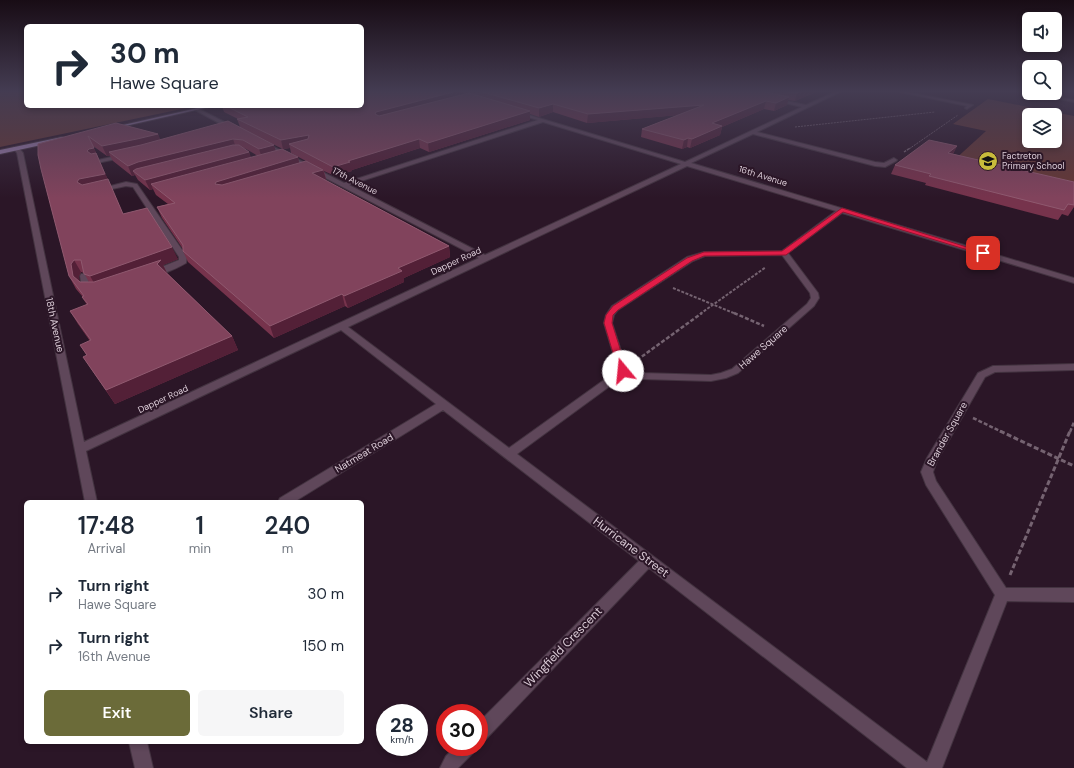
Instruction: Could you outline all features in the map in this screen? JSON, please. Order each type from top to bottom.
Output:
[{"type":"main road","points":[[105,129],[115,127]]},
{"type":"main road","points":[[0,152],[68,137]]},
{"type":"street","points":[[223,129],[230,127],[243,133]]},
{"type":"street","points":[[343,185],[522,127]]},
{"type":"street","name":"16th Avenue","points":[[566,127],[1074,281]]},
{"type":"street","name":"Dapper Road","points":[[80,449],[762,127]]},
{"type":"street","points":[[751,132],[875,164],[885,165],[894,160]]},
{"type":"street","name":"17th Avenue","points":[[256,140],[285,153],[343,185],[485,258]]},
{"type":"street","name":"18th Avenue","points":[[16,148],[20,153],[91,500]]},
{"type":"street","points":[[274,159],[285,153]]},
{"type":"street","points":[[97,161],[133,154]]},
{"type":"street","points":[[302,170],[309,167]]},
{"type":"street","points":[[126,184],[135,178]]},
{"type":"street","points":[[87,193],[126,184],[135,185],[146,194],[183,257],[183,261],[177,265],[141,278]]},
{"type":"street","points":[[509,454],[623,371],[608,323],[610,315],[615,308],[690,259],[704,254],[784,253],[842,210]]},
{"type":"street","name":"Hawe Square","points":[[623,371],[641,376],[711,378],[723,376],[735,370],[810,306],[815,298],[814,293],[784,253]]},
{"type":"street","points":[[84,276],[86,289],[91,292],[98,292]]},
{"type":"street","name":"Hurricane Street","points":[[341,326],[921,768]]},
{"type":"street","name":"Brander Square","points":[[1002,594],[930,482],[927,472],[981,375],[993,369],[1074,367]]},
{"type":"street","name":"Natmeat Road","points":[[287,500],[443,405]]},
{"type":"street","name":"Wingfield Crescent","points":[[488,725],[648,560]]},
{"type":"street","points":[[933,768],[1002,594],[1074,594]]},
{"type":"street","points":[[138,744],[144,768]]},
{"type":"street","points":[[449,768],[458,756]]},
{"type":"path","points":[[790,128],[801,127]]},
{"type":"path","points":[[894,160],[941,127]]},
{"type":"path","points":[[623,371],[784,253]]},
{"type":"path","points":[[656,281],[780,332]]},
{"type":"path","points":[[960,412],[1074,466]]},
{"type":"path","points":[[1002,594],[1074,422]]},
{"type":"shaded area","points":[[0,127],[96,127],[0,147]]},
{"type":"shaded area","points":[[966,127],[1022,127],[1022,148],[1062,148],[1062,127],[1074,127],[1074,191],[952,162],[986,131]]},
{"type":"building","points":[[102,127],[131,127],[158,134],[102,146],[88,136],[94,148],[87,151],[91,154],[96,153],[105,174],[79,179],[77,182],[82,185],[108,179],[123,214],[147,208],[172,247],[90,276],[84,274],[81,260],[74,260],[71,264],[73,276],[80,282],[94,282],[161,260],[157,264],[232,336],[106,390],[83,357],[87,355],[80,345],[91,340],[70,311],[88,304],[69,276],[41,169],[38,155],[38,144]]},
{"type":"building","points":[[207,127],[239,127],[274,145],[259,149],[243,140],[233,139],[138,162],[128,166],[109,152]]},
{"type":"building","points":[[253,127],[480,127],[428,143],[419,139],[333,167],[289,144],[308,139],[309,135],[281,140]]},
{"type":"building","points":[[648,127],[720,127],[692,139],[688,138],[684,140],[642,129]]},
{"type":"building","points":[[929,140],[957,146],[948,153],[1074,182],[1074,205],[1068,204],[1064,210],[929,176],[931,174],[895,165]]},
{"type":"building","points":[[233,145],[239,145],[249,152],[145,180],[133,171],[136,169]]},
{"type":"building","points":[[282,149],[298,157],[216,182],[215,184],[222,185],[306,161],[323,170],[312,173],[449,246],[398,268],[402,271],[344,296],[342,294],[270,326],[183,251],[183,245],[157,207],[175,203],[151,184]]},
{"type":"place","name":"Factreton Primary School","points":[[988,161]]},
{"type":"route","points":[[623,371],[608,323],[610,315],[615,308],[690,259],[704,254],[784,253],[842,210],[983,253]]}]
